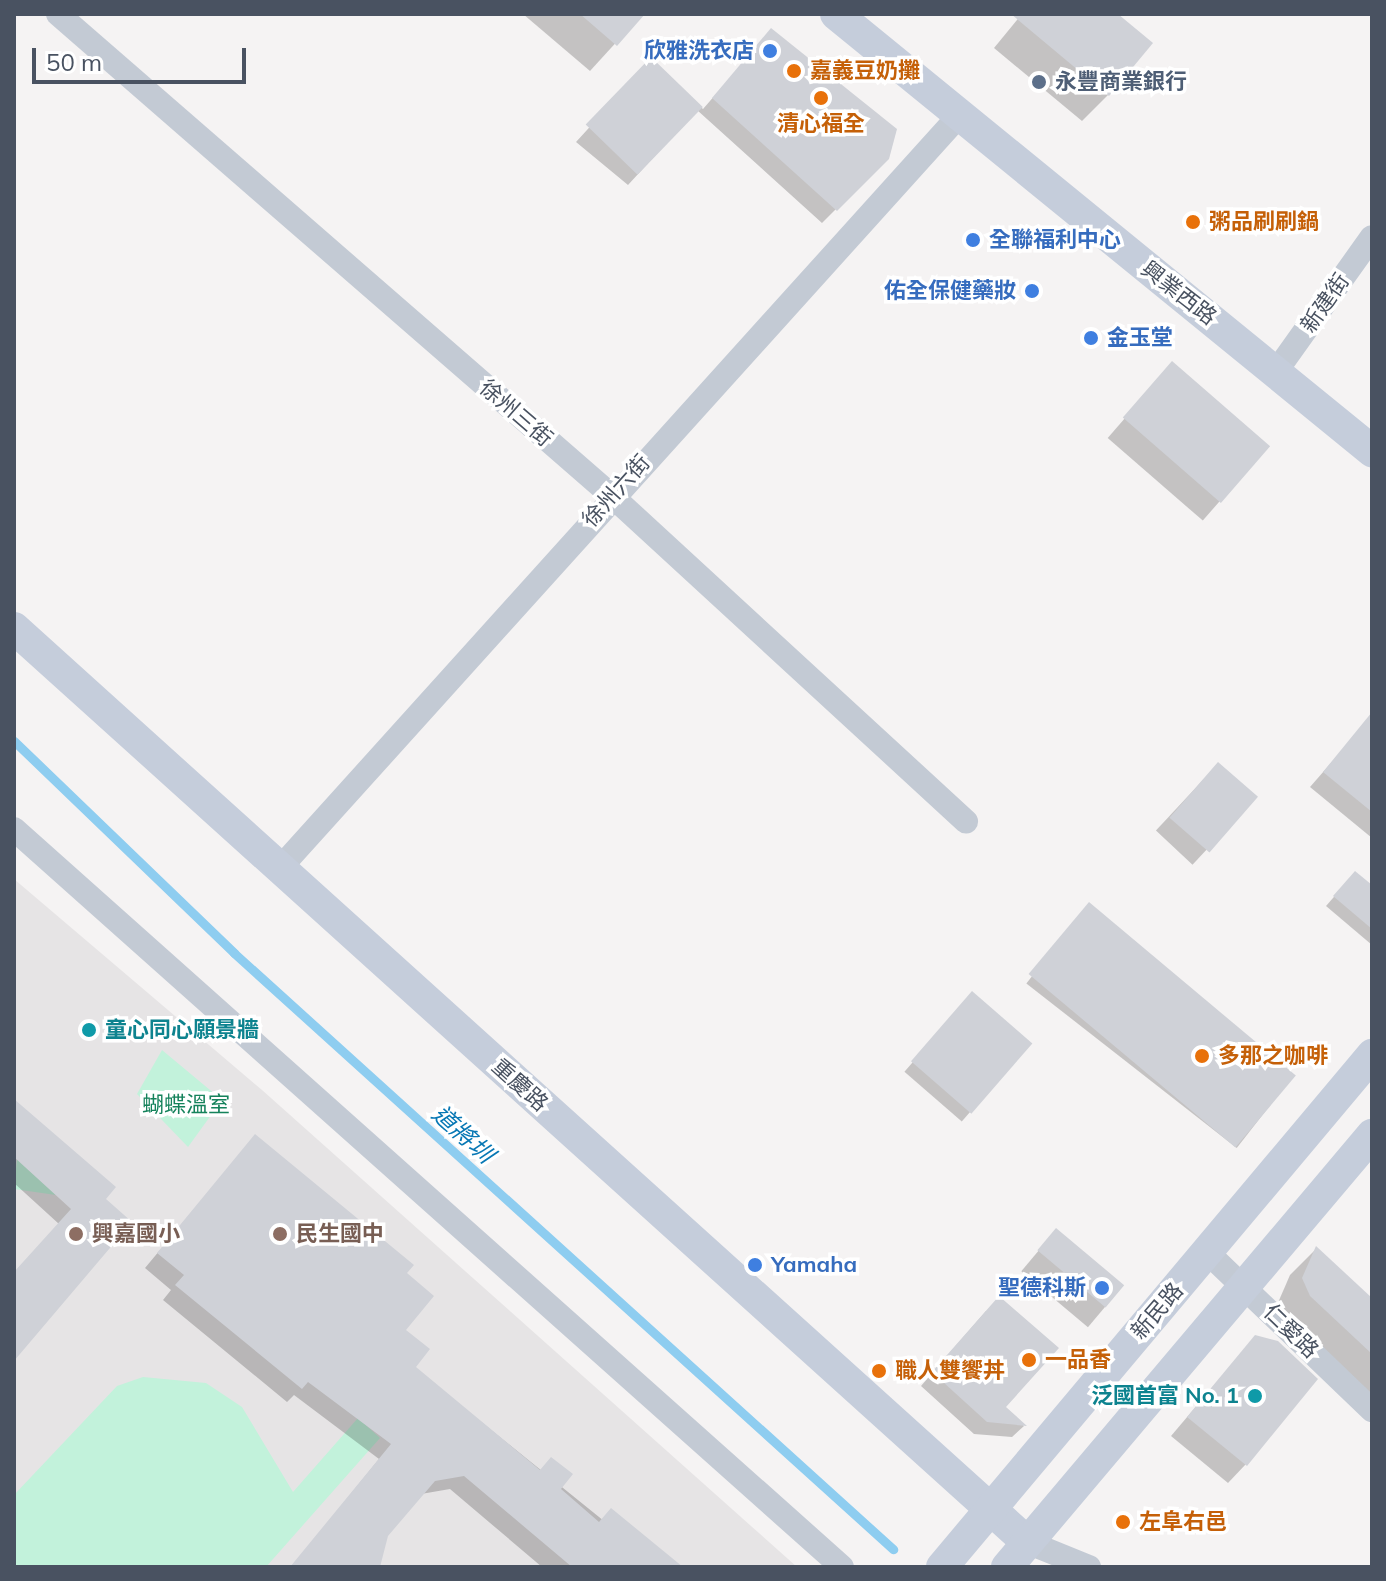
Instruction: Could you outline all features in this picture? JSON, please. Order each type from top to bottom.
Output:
[{"type":"street","name":"徐州三街","points":[[58,14],[612,496],[966,822]]},
{"type":"street","name":"興業西路","points":[[836,14],[957,118],[1277,370],[1372,451]]},
{"type":"street","name":"徐州六街","points":[[280,868],[612,496],[957,118]]},
{"type":"street","name":"新建街","points":[[1277,370],[1372,237]]},
{"type":"street","name":"重慶路","points":[[14,628],[1027,1542]]},
{"type":"street","points":[[14,829],[842,1567]]},
{"type":"street","name":"新民路","points":[[947,1561],[1372,1055]]},
{"type":"street","points":[[1007,1567],[1372,1135]]},
{"type":"street","name":"仁愛路","points":[[1208,1253],[1372,1410]]},
{"type":"street","points":[[1027,1542],[1089,1567]]},
{"type":"shaded area","name":"民生國中","points":[[14,879],[262,1090],[797,1567],[14,1567]]},
{"type":"green space","name":"蝴蝶溫室","points":[[162,1050],[222,1100],[188,1147],[137,1094]]},
{"type":"green space","points":[[17,1159],[56,1195],[14,1189]]},
{"type":"green space","points":[[143,1377],[206,1383],[242,1407],[293,1492],[358,1418],[380,1438],[266,1567],[14,1567],[14,1495],[117,1386]]},
{"type":"building","points":[[580,14],[645,14],[617,46]]},
{"type":"building","points":[[1011,14],[1118,14],[1153,43],[1109,96]]},
{"type":"building","points":[[771,28],[897,129],[889,159],[837,211],[712,98]]},
{"type":"building","points":[[651,57],[703,107],[637,175],[586,125]]},
{"type":"building","points":[[1172,361],[1270,446],[1221,503],[1123,418]]},
{"type":"building","points":[[1372,712],[1372,812],[1323,772]]},
{"type":"building","points":[[1218,762],[1258,797],[1209,853],[1169,818]]},
{"type":"building","points":[[1355,871],[1372,885],[1372,929],[1333,896]]},
{"type":"building","name":"多那之咖啡","points":[[1089,902],[1296,1076],[1235,1148],[1029,974]]},
{"type":"building","points":[[972,991],[1032,1043],[971,1114],[911,1061]]},
{"type":"building","points":[[14,1099],[116,1187],[106,1199],[132,1222],[14,1361],[14,1272],[71,1209],[14,1157]]},
{"type":"building","points":[[255,1134],[414,1265],[407,1273],[434,1296],[406,1330],[430,1349],[416,1367],[540,1470],[551,1457],[573,1474],[561,1489],[599,1522],[611,1508],[683,1567],[572,1567],[464,1476],[435,1481],[388,1536],[380,1567],[290,1567],[391,1444],[308,1382],[302,1389],[175,1285],[184,1275],[157,1253]]},
{"type":"building","points":[[1056,1228],[1124,1285],[1106,1307],[1037,1250]]},
{"type":"building","points":[[1316,1246],[1372,1298],[1372,1354],[1310,1296],[1302,1278]]},
{"type":"building","points":[[999,1296],[1059,1348],[1006,1407],[1027,1426],[987,1422],[932,1372]]},
{"type":"building","name":"泛國首富 No. 1","points":[[1255,1335],[1278,1341],[1318,1379],[1247,1466],[1187,1417]]},
{"type":"waterway","name":"道將圳","points":[[14,741],[234,953],[893,1549]]},
{"type":"place","name":"欣雅洗衣店","points":[[770,51]]},
{"type":"place","name":"嘉義豆奶攤","points":[[794,71]]},
{"type":"place","name":"永豐商業銀行","points":[[1039,82]]},
{"type":"place","name":"清心福全","points":[[821,98]]},
{"type":"place","name":"粥品刷刷鍋","points":[[1193,222]]},
{"type":"place","name":"全聯福利中心","points":[[973,240]]},
{"type":"place","name":"佑全保健藥妝","points":[[1032,291]]},
{"type":"place","name":"金玉堂","points":[[1091,338]]},
{"type":"place","name":"童心同心願景牆","points":[[89,1030]]},
{"type":"place","name":"多那之咖啡","points":[[1202,1056]]},
{"type":"place","name":"興嘉國小","points":[[76,1234]]},
{"type":"place","name":"民生國中","points":[[280,1234]]},
{"type":"place","name":"Yamaha","points":[[755,1265]]},
{"type":"place","name":"聖德科斯","points":[[1102,1288]]},
{"type":"place","name":"一品香","points":[[1029,1360]]},
{"type":"place","name":"職人雙饗丼","points":[[879,1371]]},
{"type":"place","name":"泛國首富 No. 1","points":[[1255,1396]]},
{"type":"place","name":"左阜右邑","points":[[1123,1522]]}]
